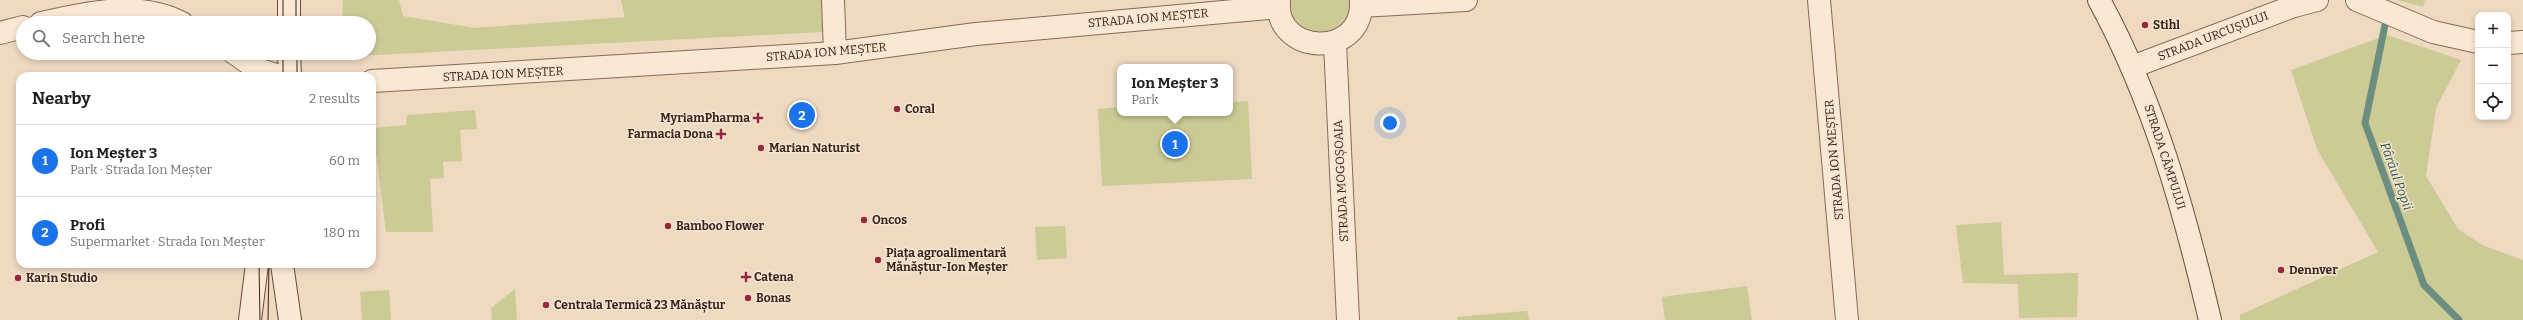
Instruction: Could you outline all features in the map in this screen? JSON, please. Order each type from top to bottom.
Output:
[{"type":"street","points":[[289,0],[289,16]]},
{"type":"street","points":[[833,0],[835,53]]},
{"type":"street","points":[[1279,3],[1284,23],[1296,37],[1313,44],[1334,43],[1351,31],[1359,19],[1361,3],[1466,0]]},
{"type":"street","name":"STRADA ION MEȘTER","points":[[1820,0],[1847,320]]},
{"type":"street","name":"STRADA CÂMPULUI","points":[[2100,0],[2132,67],[2155,121],[2176,186],[2210,320]]},
{"type":"street","name":"STRADA URCUȘULUI","points":[[2132,67],[2294,6],[2318,0]]},
{"type":"street","points":[[2357,0],[2433,32],[2475,41]]},
{"type":"street","name":"STRADA ION MEȘTER","points":[[376,81],[835,53],[976,34],[1279,3]]},
{"type":"street","points":[[74,16],[133,9],[155,11],[166,16]]},
{"type":"street","points":[[0,33],[16,29]]},
{"type":"street","points":[[2511,43],[2523,42]]},
{"type":"street","name":"STRADA MOGOȘOAIA","points":[[1334,43],[1348,320]]},
{"type":"street","points":[[244,60],[257,69],[266,72]]},
{"type":"street","points":[[289,60],[290,72]]},
{"type":"street","points":[[250,320],[256,268]]},
{"type":"street","points":[[283,268],[290,320]]},
{"type":"shaded area","points":[[343,0],[399,0],[403,16],[475,28],[625,17],[621,0],[821,0],[823,32],[376,55],[376,16],[342,16]]},
{"type":"shaded area","points":[[1283,0],[1351,0],[1350,16],[1335,33],[1297,31]]},
{"type":"shaded area","points":[[2397,0],[2425,0],[2423,7]]},
{"type":"shaded area","points":[[2387,35],[2461,60],[2436,108],[2426,176],[2458,229],[2482,245],[2523,260],[2523,320],[2240,320],[2240,315],[2378,252],[2317,149],[2291,70]]},
{"type":"shaded area","points":[[1248,101],[1252,179],[1102,186],[1098,109],[1117,107],[1117,116],[1233,116],[1233,102]]},
{"type":"shaded area","points":[[475,110],[477,129],[460,130],[462,161],[443,162],[444,178],[430,179],[433,232],[386,232],[376,152],[376,128],[406,125],[407,115]]},
{"type":"shaded area","points":[[2001,222],[2004,275],[2078,273],[2077,317],[2019,318],[2018,284],[1963,283],[1956,225]]},
{"type":"shaded area","points":[[1065,226],[1067,258],[1037,260],[1035,227]]},
{"type":"shaded area","points":[[1747,286],[1752,320],[1665,320],[1662,297]]},
{"type":"shaded area","points":[[515,289],[517,320],[492,320],[491,308]]},
{"type":"shaded area","points":[[389,290],[391,320],[362,320],[360,292]]},
{"type":"shaded area","points":[[1527,311],[1529,320],[1457,320],[1457,317]]},
{"type":"waterway","name":"Pârâul Popii","points":[[2385,25],[2365,123],[2424,285],[2459,320]]},
{"type":"tram line","points":[[283,0],[283,16]]},
{"type":"tram line","points":[[296,0],[296,16]]},
{"type":"tram line","points":[[283,60],[283,72]]},
{"type":"tram line","points":[[297,60],[297,72]]},
{"type":"tram line","points":[[259,268],[260,320]]},
{"type":"tram line","points":[[268,320],[269,268]]},
{"type":"place","name":"Stihl","points":[[2145,25]]},
{"type":"place","name":"Coral","points":[[897,109]]},
{"type":"place","name":"Profi","points":[[802,115]]},
{"type":"place","name":"MyriamPharma","points":[[758,118]]},
{"type":"place","name":"Farmacia Dona","points":[[721,134]]},
{"type":"place","name":"Ion Meșter 3","points":[[1175,144]]},
{"type":"place","name":"Marian Naturist","points":[[761,148]]},
{"type":"place","name":"Oncos","points":[[864,220]]},
{"type":"place","name":"Bamboo Flower","points":[[668,226]]},
{"type":"place","name":"Piața agroalimentară Mănăștur-Ion Meșter","points":[[878,260]]},
{"type":"place","name":"Dennver","points":[[2281,270]]},
{"type":"place","name":"Catena","points":[[746,277]]},
{"type":"place","name":"Karin Studio","points":[[18,278]]},
{"type":"place","name":"Bonas","points":[[748,298]]},
{"type":"place","name":"Centrala Termică 23 Mănăștur","points":[[546,305]]}]
